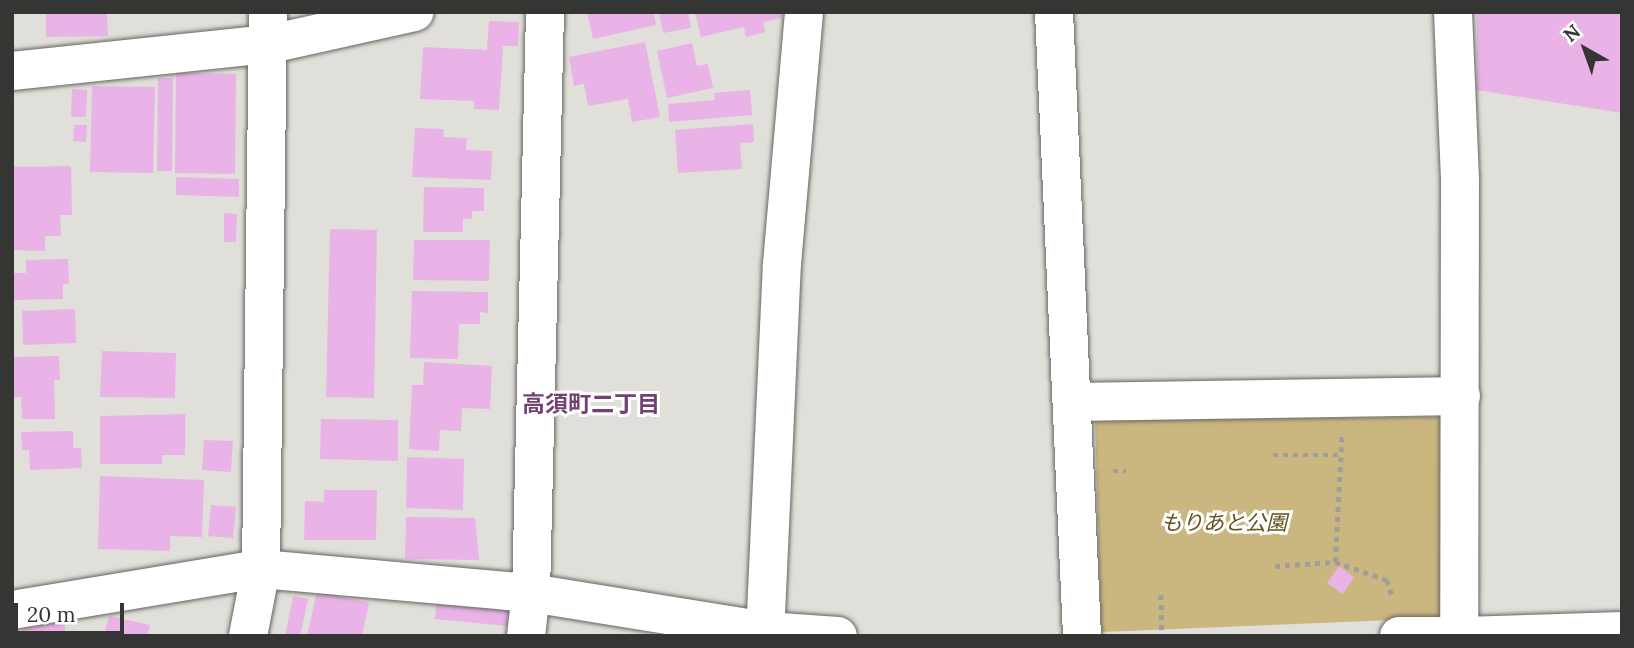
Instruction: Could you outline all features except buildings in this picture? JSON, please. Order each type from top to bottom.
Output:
[{"type":"street","points":[[12,71],[269,28],[414,12]]},
{"type":"street","points":[[526,636],[531,593],[545,12]]},
{"type":"street","points":[[765,633],[782,264],[804,12]]},
{"type":"street","points":[[1054,12],[1075,402],[1082,636]]},
{"type":"street","points":[[1453,12],[1460,179],[1462,636],[1622,631]]},
{"type":"street","points":[[248,636],[261,569],[269,28]]},
{"type":"street","points":[[1075,402],[1461,396]]},
{"type":"street","points":[[12,610],[261,569],[531,593],[765,633],[838,636]]},
{"type":"street","points":[[1399,636],[1448,636]]},
{"type":"path","points":[[1335,562],[1343,396]]},
{"type":"path","points":[[1273,455],[1341,455]]},
{"type":"path","points":[[1275,566],[1335,562],[1387,580],[1406,635]]},
{"type":"path","points":[[1161,595],[1162,636]]},
{"type":"green space","name":"もりあと公園","points":[[1440,417],[1442,618],[1101,632],[1095,420]]},
{"type":"district","name":"高須町二丁目","points":[[591,404]]}]
